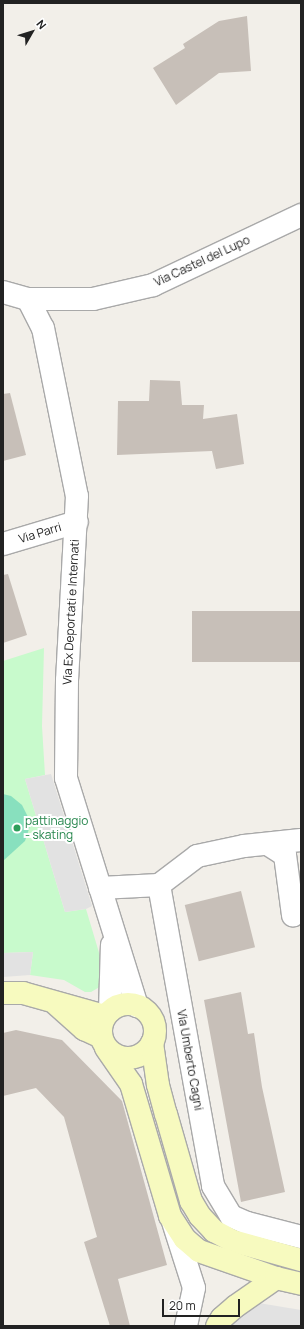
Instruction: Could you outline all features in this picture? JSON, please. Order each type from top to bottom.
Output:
[{"type":"street","name":"Via Castel del Lupo","points":[[3,292],[28,299],[93,298],[153,285],[301,215]]},
{"type":"street","name":"Via Ex Deportati e Internati","points":[[28,299],[43,328],[77,496],[77,522],[67,680],[66,778],[137,1006]]},
{"type":"street","name":"Via Parri","points":[[3,544],[77,522]]},
{"type":"street","points":[[100,888],[159,885],[197,856],[244,846],[301,840]]},
{"type":"street","points":[[269,844],[285,855],[293,915]]},
{"type":"street","name":"Via Umberto Cagni","points":[[159,885],[213,1186],[231,1216],[247,1223],[301,1237]]},
{"type":"street","name":"Via Ex Deportati e Internati","points":[[108,1013],[112,926]]},
{"type":"street","points":[[3,993],[23,993],[55,1003],[108,1013],[123,1005],[137,1006],[151,1017],[154,1026],[152,1043],[158,1085],[191,1201],[200,1216],[214,1230],[233,1241],[301,1260]]},
{"type":"street","points":[[55,1003],[84,1029],[104,1042],[121,1058],[139,1056],[152,1043]]},
{"type":"street","points":[[108,1013],[104,1042],[131,1084],[170,1216],[194,1288],[186,1326]]},
{"type":"street","points":[[170,1216],[185,1239],[199,1251],[276,1278],[301,1284]]},
{"type":"street","points":[[220,1323],[276,1278]]},
{"type":"green space","points":[[44,648],[42,726],[45,775],[25,779],[65,912],[86,909],[103,966],[103,985],[91,992],[85,992],[64,980],[30,975],[33,952],[3,953],[3,661]]},
{"type":"green space","name":"pattinaggio - skating","points":[[3,794],[11,796],[22,805],[31,823],[25,841],[3,861]]},
{"type":"shaded area","points":[[51,774],[92,906],[86,909],[65,912],[25,779]]},
{"type":"shaded area","points":[[33,952],[30,975],[3,977],[3,953]]},
{"type":"shaded area","points":[[253,1302],[301,1310],[301,1326],[232,1326],[234,1318]]},
{"type":"building","points":[[247,16],[251,71],[219,73],[176,105],[153,68],[185,48],[183,44],[219,21]]},
{"type":"building","points":[[150,380],[180,381],[182,405],[204,405],[203,419],[237,414],[244,464],[216,469],[212,451],[117,455],[118,401],[149,401]]},
{"type":"building","points":[[10,393],[26,455],[3,461],[3,394]]},
{"type":"building","points":[[8,574],[27,635],[3,643],[3,575]]},
{"type":"building","points":[[192,611],[301,611],[301,662],[192,662]]},
{"type":"building","points":[[241,891],[255,947],[199,961],[185,905]]},
{"type":"building","points":[[241,992],[248,1034],[254,1033],[262,1087],[285,1192],[241,1202],[204,1000]]},
{"type":"building","points":[[16,1030],[62,1040],[122,1101],[167,1265],[118,1279],[130,1326],[110,1326],[84,1242],[97,1237],[64,1117],[36,1088],[3,1096],[3,1033]]},
{"type":"place","name":"pattinaggio - skating","points":[[17,828]]}]
